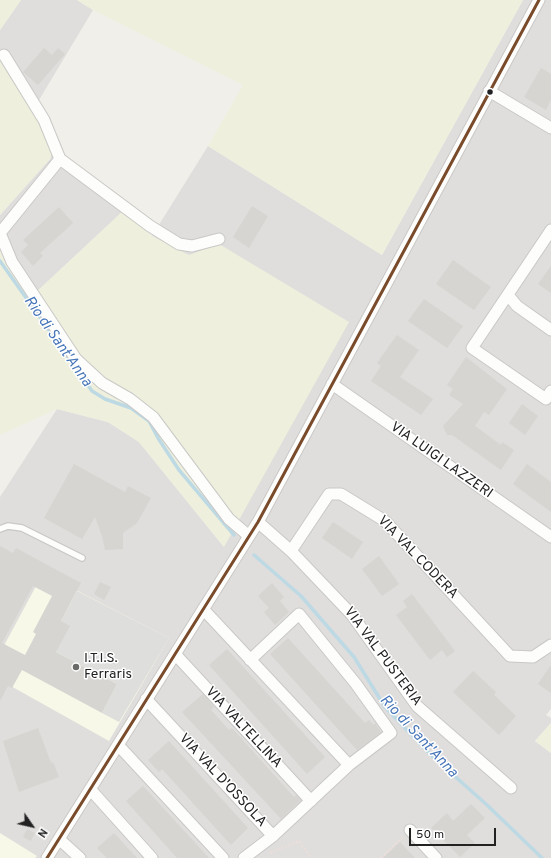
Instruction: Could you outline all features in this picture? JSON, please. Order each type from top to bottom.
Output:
[{"type":"street","points":[[47,858],[258,522],[539,0]]},
{"type":"street","points":[[4,55],[44,120],[60,159],[150,226],[179,244],[192,246],[219,239]]},
{"type":"street","points":[[489,91],[551,128]]},
{"type":"street","points":[[60,159],[0,233],[12,262],[76,359],[102,383],[130,399],[153,417],[229,519],[249,536]]},
{"type":"street","points":[[551,230],[472,348],[546,399],[551,391]]},
{"type":"street","points":[[508,295],[517,306],[551,330]]},
{"type":"street","name":"VIA LUIGI LAZZERI","points":[[332,384],[551,537]]},
{"type":"street","name":"VIA VAL CODERA","points":[[291,550],[329,494],[341,494],[384,521],[510,656],[533,657],[551,645]]},
{"type":"street","name":"VIA VAL PUSTERIA","points":[[258,522],[291,550],[352,615],[417,706],[511,788]]},
{"type":"street","points":[[203,609],[350,765]]},
{"type":"street","points":[[250,660],[299,614],[356,684],[391,733],[350,765],[273,836]]},
{"type":"street","name":"VIA VALTELLINA","points":[[175,654],[311,801]]},
{"type":"street","name":"VIA VAL D'OSSOLA","points":[[146,699],[273,836],[244,858]]},
{"type":"street","points":[[118,745],[223,858]]},
{"type":"street","points":[[90,789],[152,858]]},
{"type":"street","points":[[410,830],[436,858]]},
{"type":"street","points":[[59,839],[80,858]]},
{"type":"lane","points":[[0,529],[8,526],[22,528],[82,558]]},
{"type":"path","points":[[381,858],[410,830]]},
{"type":"path","points":[[267,854],[299,841],[311,858]]},
{"type":"shaded area","points":[[0,0],[21,0],[0,30]]},
{"type":"shaded area","points":[[21,0],[77,0],[93,10],[33,110],[0,57],[0,30]]},
{"type":"shaded area","points":[[77,0],[523,0],[382,255],[208,146],[243,85],[93,10]]},
{"type":"shaded area","points":[[523,0],[551,0],[551,709],[546,715],[551,718],[551,723],[535,741],[551,753],[551,858],[0,858],[0,497],[57,409],[108,422],[139,442],[224,547],[189,256],[152,236],[208,146],[382,255]]},
{"type":"shaded area","points":[[0,57],[54,146],[50,159],[0,215]]},
{"type":"shaded area","points":[[54,146],[122,212],[31,297],[0,247],[0,215],[50,159]]},
{"type":"shaded area","points":[[122,212],[152,236],[189,255],[219,244],[349,322],[224,547],[139,442],[108,422],[57,409],[0,435],[0,247],[31,297]]},
{"type":"shaded area","name":"I.T.I.S. Ferraris","points":[[43,573],[169,638],[109,741],[0,680],[0,653]]},
{"type":"shaded area","points":[[77,591],[169,638],[119,722],[102,713],[117,684],[56,652],[61,621]]},
{"type":"shaded area","points":[[551,723],[551,753],[535,741]]},
{"type":"shaded area","points":[[0,833],[37,856],[35,858],[0,858]]},
{"type":"building","points":[[44,48],[52,55],[58,48],[65,54],[38,85],[23,72]]},
{"type":"building","points":[[541,68],[551,74],[551,100],[546,110],[524,97]]},
{"type":"building","points":[[252,206],[268,216],[249,248],[233,237]]},
{"type":"building","points":[[59,207],[73,223],[40,253],[43,256],[33,266],[21,252],[28,245],[23,240]]},
{"type":"building","points":[[453,260],[491,287],[474,310],[436,284]]},
{"type":"building","points":[[551,266],[551,293],[538,284]]},
{"type":"building","points":[[424,299],[463,326],[447,348],[408,321]]},
{"type":"building","points":[[397,335],[419,350],[400,377],[433,399],[421,415],[371,381],[381,366],[377,363]]},
{"type":"building","points":[[466,357],[507,389],[489,415],[484,412],[475,426],[501,445],[502,442],[514,450],[501,470],[452,435],[447,435],[443,426],[463,404],[449,395],[453,389],[447,385]]},
{"type":"building","points":[[522,404],[538,416],[525,435],[509,423]]},
{"type":"building","points":[[74,464],[125,492],[128,486],[151,498],[137,523],[123,533],[123,549],[105,550],[95,517],[82,539],[44,518]]},
{"type":"building","points":[[527,464],[551,482],[551,512],[513,484]]},
{"type":"building","points":[[333,522],[363,542],[352,559],[322,538]]},
{"type":"building","points":[[0,546],[13,553],[16,548],[81,583],[61,621],[70,626],[56,652],[117,684],[102,713],[22,670],[12,688],[8,686],[0,701]],"holes":[[[33,586],[52,596],[33,632],[36,634],[25,655],[2,643]]]},
{"type":"building","points":[[379,556],[399,584],[382,596],[362,569]]},
{"type":"building","points":[[100,582],[111,587],[104,600],[94,594]]},
{"type":"building","points":[[272,583],[284,597],[280,601],[289,612],[275,625],[264,612],[269,608],[258,596]]},
{"type":"building","points":[[412,594],[455,651],[447,657],[442,650],[430,660],[396,615],[407,607],[403,601]]},
{"type":"building","points":[[288,638],[365,723],[369,720],[373,725],[375,723],[381,732],[357,750],[270,654]]},
{"type":"building","points":[[227,649],[325,757],[307,774],[209,665]]},
{"type":"building","points":[[551,665],[551,693],[538,684]]},
{"type":"building","points":[[473,671],[496,692],[494,695],[516,716],[499,735],[453,692]]},
{"type":"building","points":[[203,694],[214,707],[211,710],[229,730],[232,728],[294,797],[296,795],[301,800],[281,819],[182,712]]},
{"type":"building","points":[[38,728],[51,763],[53,762],[59,777],[19,792],[3,741]]},
{"type":"building","points":[[169,741],[248,828],[231,845],[162,769],[159,772],[148,760]]},
{"type":"building","points":[[143,786],[209,858],[177,858],[126,801]]},
{"type":"building","points":[[471,804],[485,818],[467,835],[475,843],[460,857],[431,828],[447,813],[453,821]]},
{"type":"building","points":[[27,829],[35,833],[31,841],[23,837]]},
{"type":"building","points":[[114,833],[137,858],[107,858],[97,848]]},
{"type":"building","points":[[400,842],[415,858],[383,858]]},
{"type":"waterway","name":"Rio di Sant'Anna","points":[[0,261],[92,391],[105,399],[131,408],[149,421],[158,438],[179,470],[234,535]]},
{"type":"waterway","name":"Rio di Sant'Anna","points":[[254,555],[301,596],[354,657],[385,707],[432,756],[487,805],[542,858]]},
{"type":"transit line","points":[[47,858],[258,522],[539,0]]},
{"type":"place","name":"I.T.I.S. Ferraris","points":[[76,667]]}]
